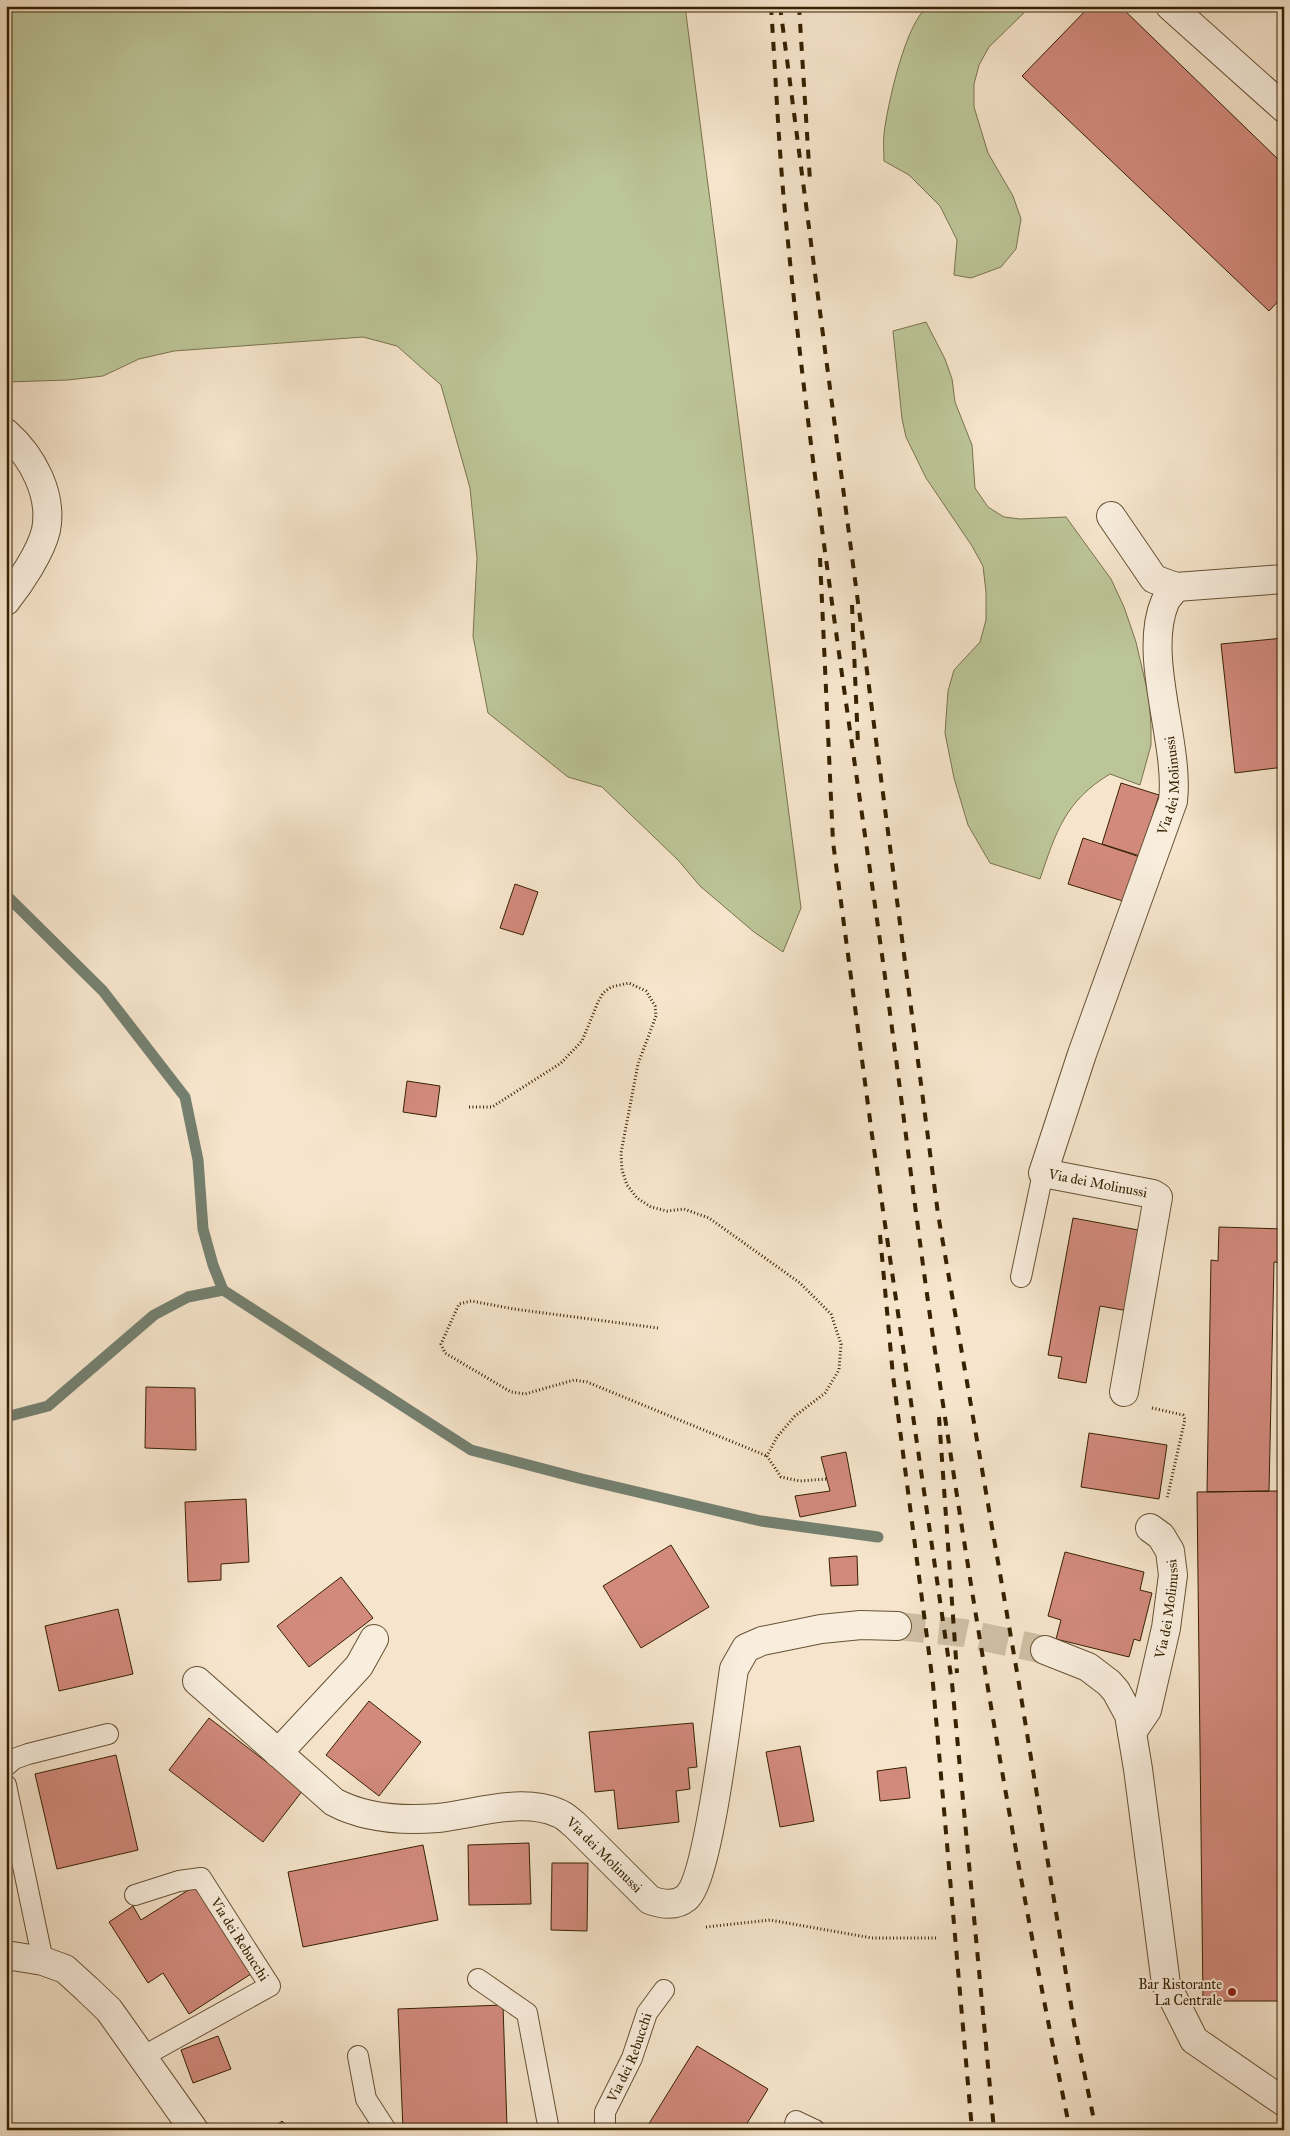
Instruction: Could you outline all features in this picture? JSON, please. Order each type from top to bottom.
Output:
[{"type":"street","points":[[1170,6],[1284,108]]},
{"type":"street","points":[[6,433],[29,460],[41,481],[46,530],[15,590],[6,601]]},
{"type":"street","points":[[1111,516],[1154,579],[1176,587],[1284,579]]},
{"type":"street","name":"Via dei Molinussi","points":[[1124,1392],[1158,1197],[1154,1194],[1043,1173],[1082,1054],[1173,802],[1175,780],[1158,657],[1158,633],[1165,602],[1176,587]]},
{"type":"street","name":"Via dei Molinussi","points":[[1132,1732],[1147,1710],[1166,1628],[1173,1575],[1170,1551],[1161,1536],[1150,1528]]},
{"type":"street","name":"Via dei Molinussi","points":[[197,1681],[334,1802],[351,1811],[399,1819],[429,1818],[518,1807],[543,1808],[560,1813],[574,1824],[644,1895],[657,1902],[672,1903],[687,1898],[696,1882],[710,1833],[734,1669],[746,1648],[762,1641],[821,1629],[861,1625],[897,1626]]},
{"type":"street","points":[[278,1753],[360,1666],[374,1639]]},
{"type":"street","points":[[1045,1650],[1088,1667],[1110,1683],[1128,1716],[1132,1732],[1166,1984],[1194,2040],[1284,2102]]},
{"type":"street","points":[[6,1955],[44,1961],[65,1969],[109,2010],[194,2130]]},
{"type":"lane","points":[[1021,1278],[1043,1173]]},
{"type":"lane","points":[[6,1766],[14,1758],[108,1734]]},
{"type":"lane","points":[[6,1785],[44,1961]]},
{"type":"lane","name":"Via dei Rebucchi","points":[[135,1895],[179,1881],[201,1878],[270,1986],[142,2057]]},
{"type":"lane","points":[[478,1979],[527,2013],[549,2130]]},
{"type":"lane","name":"Via dei Rebucchi","points":[[605,2130],[605,2112],[632,2058],[647,2013],[664,1990]]},
{"type":"lane","points":[[358,2056],[366,2099],[386,2130]]},
{"type":"lane","points":[[793,2130],[796,2121],[815,2130]]},
{"type":"path","points":[[469,1107],[492,1107],[561,1063],[582,1041],[598,1002],[610,987],[629,983],[646,990],[655,1006],[656,1016],[638,1064],[621,1153],[622,1170],[627,1185],[638,1198],[651,1207],[668,1211],[684,1209],[709,1218],[800,1283],[831,1314],[841,1344],[840,1370],[825,1393],[795,1416],[778,1437],[768,1456]]},
{"type":"path","points":[[658,1328],[514,1309],[471,1301],[459,1304],[441,1344],[445,1353],[511,1392],[524,1394],[574,1380],[587,1382],[768,1456],[781,1477],[800,1481],[826,1479]]},
{"type":"path","points":[[1124,1392],[1124,1402],[1178,1412],[1185,1419],[1168,1498],[1150,1528]]},
{"type":"path","points":[[703,1927],[770,1920],[872,1938],[936,1938]]},
{"type":"green space","points":[[6,6],[685,6],[801,908],[783,952],[754,932],[700,886],[678,860],[602,787],[568,777],[488,713],[473,636],[477,558],[470,488],[441,385],[397,346],[363,337],[174,351],[139,359],[103,376],[68,380],[6,382]]},
{"type":"green space","points":[[929,6],[1031,6],[989,47],[979,65],[974,84],[974,107],[988,153],[1013,196],[1021,219],[1016,249],[1001,267],[971,278],[954,275],[957,240],[940,206],[909,175],[884,161],[884,137],[893,85],[905,45],[921,14]]},
{"type":"green space","points":[[926,322],[945,359],[952,379],[955,402],[972,445],[975,488],[988,507],[1004,517],[1020,519],[1066,517],[1111,579],[1124,607],[1136,642],[1149,698],[1151,745],[1140,785],[1110,774],[1082,795],[1072,807],[1057,832],[1040,879],[990,863],[968,825],[954,778],[945,733],[948,691],[954,670],[980,642],[986,620],[986,592],[983,566],[972,546],[926,478],[906,437],[902,419],[893,331]]},
{"type":"building","points":[[1090,6],[1120,6],[1284,165],[1284,295],[1269,311],[1022,76]]},
{"type":"building","points":[[1284,638],[1284,767],[1235,773],[1221,644]]},
{"type":"building","points":[[1121,783],[1159,795],[1140,856],[1102,844]]},
{"type":"building","points":[[1083,838],[1140,857],[1126,902],[1068,884]]},
{"type":"building","points":[[515,884],[538,892],[523,935],[500,928]]},
{"type":"building","points":[[407,1081],[440,1086],[436,1117],[403,1112]]},
{"type":"building","points":[[1073,1218],[1149,1232],[1134,1312],[1100,1306],[1086,1383],[1058,1378],[1062,1357],[1048,1355]]},
{"type":"building","points":[[1219,1227],[1284,1229],[1284,1263],[1274,1262],[1269,1491],[1207,1492],[1211,1260],[1218,1261]]},
{"type":"building","points":[[146,1387],[195,1388],[196,1450],[145,1448]]},
{"type":"building","points":[[1089,1433],[1167,1445],[1159,1499],[1081,1487]]},
{"type":"building","points":[[846,1452],[856,1506],[800,1517],[795,1496],[830,1491],[821,1457]]},
{"type":"building","points":[[1278,1491],[1284,2001],[1203,2001],[1197,1492]]},
{"type":"building","points":[[246,1499],[249,1562],[221,1564],[221,1580],[188,1582],[185,1502]]},
{"type":"building","points":[[671,1545],[709,1607],[641,1648],[603,1586]]},
{"type":"building","points":[[1065,1552],[1144,1572],[1140,1590],[1152,1593],[1140,1641],[1134,1639],[1129,1657],[1056,1639],[1061,1620],[1048,1616]]},
{"type":"building","points":[[857,1556],[858,1585],[831,1586],[829,1558]]},
{"type":"building","points":[[341,1577],[373,1618],[309,1667],[277,1626]]},
{"type":"building","points":[[118,1609],[133,1674],[59,1691],[45,1626]]},
{"type":"building","points":[[369,1701],[421,1742],[379,1796],[326,1755]]},
{"type":"building","points":[[209,1718],[303,1790],[263,1842],[169,1770]]},
{"type":"building","points":[[693,1723],[697,1767],[688,1768],[690,1789],[676,1791],[679,1822],[618,1829],[614,1790],[595,1792],[589,1732]]},
{"type":"building","points":[[800,1746],[814,1821],[780,1827],[766,1752]]},
{"type":"building","points":[[116,1755],[138,1850],[57,1869],[35,1774]]},
{"type":"building","points":[[906,1767],[910,1798],[880,1801],[877,1771]]},
{"type":"building","points":[[529,1843],[531,1904],[469,1905],[468,1845]]},
{"type":"building","points":[[423,1845],[438,1920],[303,1947],[288,1872]]},
{"type":"building","points":[[552,1863],[588,1863],[587,1931],[551,1930]]},
{"type":"building","points":[[198,1884],[254,1972],[189,2014],[163,1973],[148,1983],[109,1922],[133,1906],[141,1920]]},
{"type":"building","points":[[503,2005],[507,2127],[403,2130],[398,2009]]},
{"type":"building","points":[[218,2036],[231,2069],[193,2083],[181,2050]]},
{"type":"building","points":[[697,2046],[768,2089],[743,2130],[645,2130]]},
{"type":"building","points":[[282,2121],[291,2130],[271,2130]]},
{"type":"waterway","points":[[6,895],[103,991],[185,1097],[198,1160],[203,1229],[213,1265],[223,1290],[471,1450],[582,1479],[761,1521],[878,1537]]},
{"type":"waterway","points":[[6,1417],[48,1406],[154,1315],[188,1297],[223,1290]]},
{"type":"tunnel","points":[[897,1626],[964,1633],[1045,1650]]},
{"type":"railway","points":[[771,6],[784,204],[808,422],[928,1300],[996,1738],[1031,1934],[1070,2130]]},
{"type":"railway","points":[[780,6],[938,1214],[1018,1678],[1074,2023],[1096,2130]]},
{"type":"railway","points":[[799,6],[810,181]]},
{"type":"railway","points":[[820,558],[833,842],[872,1135],[952,1683],[994,2130]]},
{"type":"railway","points":[[852,605],[858,744]]},
{"type":"railway","points":[[880,1235],[893,1376],[933,1684],[972,2130]]},
{"type":"railway","points":[[939,1417],[957,1673]]},
{"type":"place","name":"Bar Ristorante La Centrale","points":[[1232,1992]]}]
